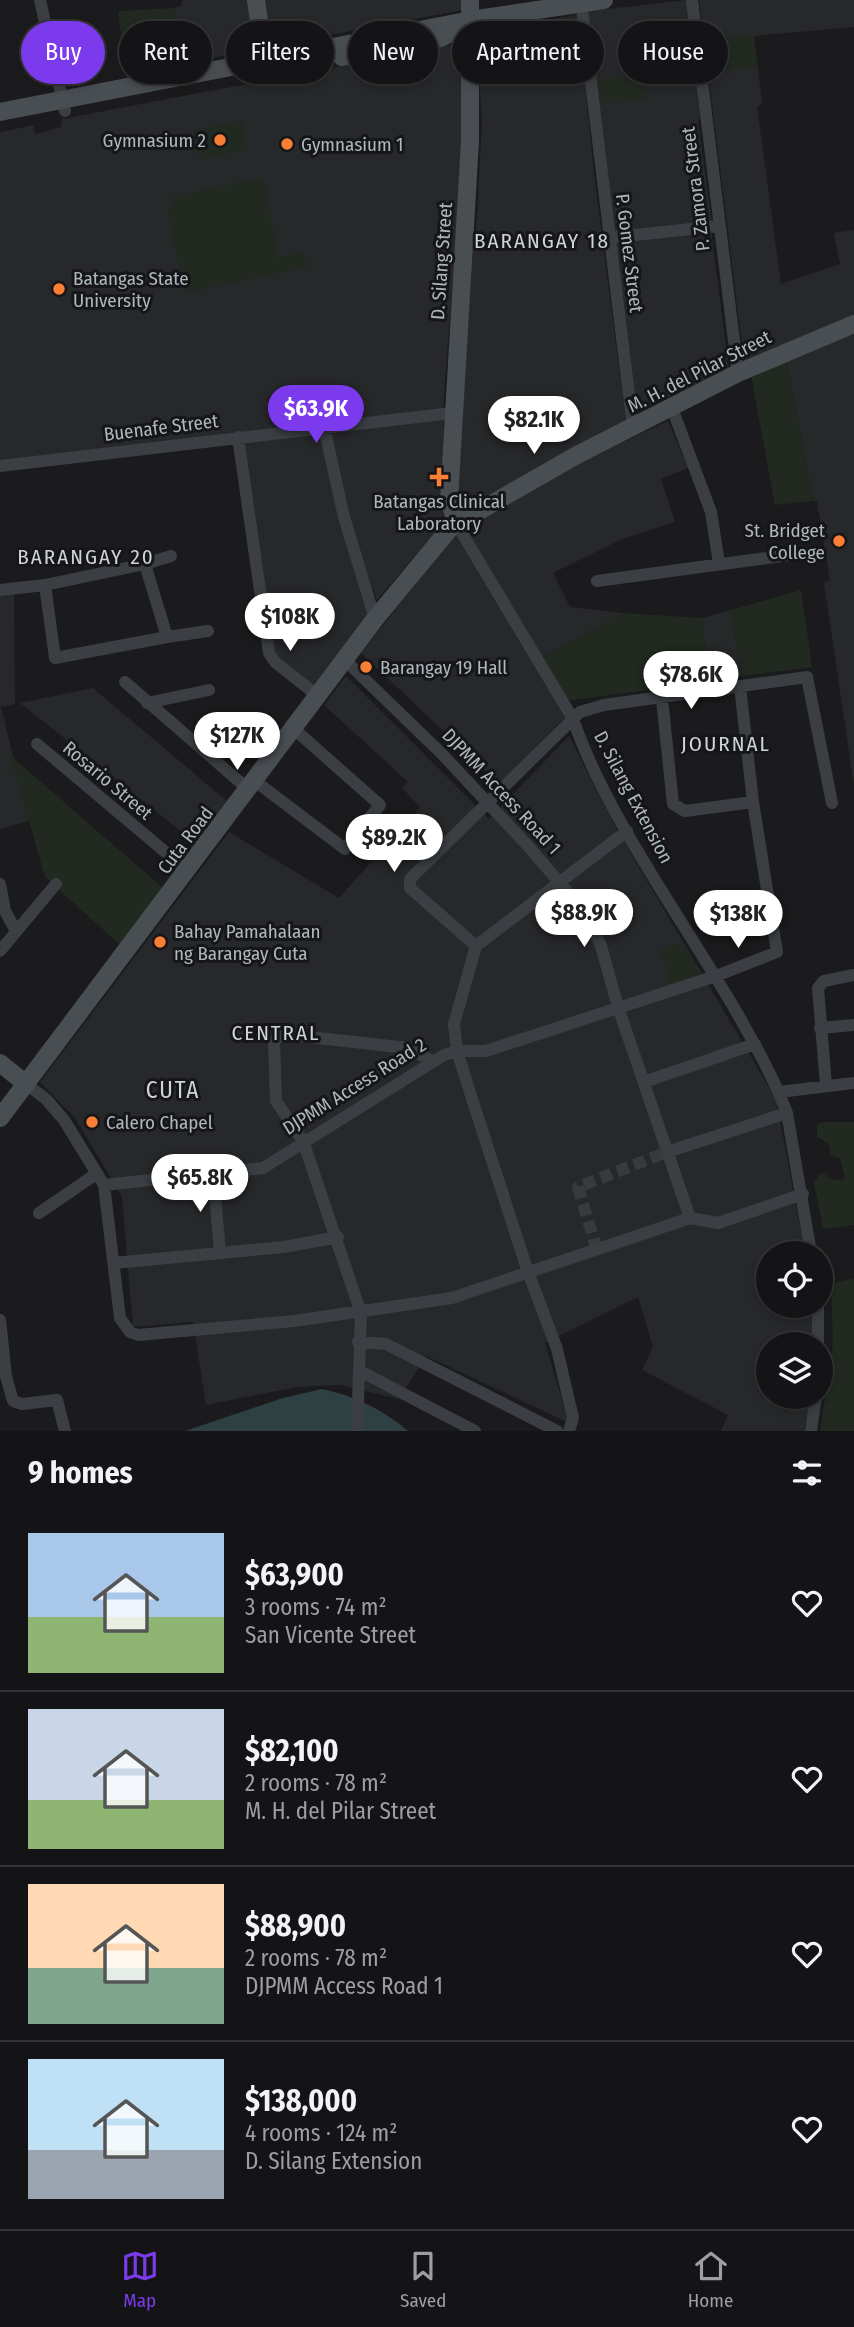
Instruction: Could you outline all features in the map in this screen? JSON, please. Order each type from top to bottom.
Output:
[{"type":"street","points":[[40,0],[64,105]]},
{"type":"street","points":[[256,0],[259,21]]},
{"type":"street","name":"D. Silang Street","points":[[456,523],[449,500],[470,141],[470,0]]},
{"type":"street","points":[[334,50],[471,20],[581,1],[604,0]]},
{"type":"street","name":"P. Zamora Street","points":[[692,0],[738,373]]},
{"type":"street","name":"P. Gomez Street","points":[[581,1],[633,428]]},
{"type":"street","points":[[0,123],[64,105],[226,73]]},
{"type":"street","points":[[0,112],[64,105]]},
{"type":"street","points":[[608,238],[718,226]]},
{"type":"street","name":"M. H. del Pilar Street","points":[[456,523],[549,470],[738,373],[854,324]]},
{"type":"street","points":[[672,408],[711,512],[719,563]]},
{"type":"street","name":"Buenafe Street","points":[[0,466],[452,413]]},
{"type":"street","points":[[324,427],[344,517],[375,620]]},
{"type":"street","points":[[238,437],[269,653],[275,663],[318,696]]},
{"type":"street","name":"Cuta Road","points":[[0,1118],[375,620],[456,523]]},
{"type":"street","name":"D. Silang Extension","points":[[456,523],[572,719],[627,831],[716,976],[779,1092],[787,1113],[809,1241]]},
{"type":"street","points":[[597,581],[804,553]]},
{"type":"street","points":[[0,590],[46,585],[171,556]]},
{"type":"street","points":[[145,564],[167,637]]},
{"type":"street","points":[[46,585],[55,658],[208,631]]},
{"type":"street","name":"DJPMM Access Road 1","points":[[345,660],[488,805],[562,884],[584,912],[601,946],[618,1007],[690,1217]]},
{"type":"street","points":[[476,946],[408,884],[580,712],[604,705],[807,677],[832,803]]},
{"type":"street","points":[[125,682],[147,703],[252,785],[345,849],[380,805],[294,729]]},
{"type":"street","points":[[662,699],[673,804],[685,811],[754,802],[740,686]]},
{"type":"street","points":[[147,703],[209,690]]},
{"type":"street","name":"Rosario Street","points":[[37,744],[188,871]]},
{"type":"street","name":"DJPMM Access Road 2","points":[[104,1185],[263,1168],[275,1163],[303,1140],[432,1061],[457,1051],[486,1051],[716,976],[777,952],[754,802]]},
{"type":"street","points":[[569,1431],[573,1418],[557,1349],[528,1272],[457,1051],[456,1013],[476,946],[562,884],[627,831]]},
{"type":"street","points":[[0,884],[5,911],[16,931]]},
{"type":"street","points":[[0,951],[56,884]]},
{"type":"street","points":[[826,1086],[820,1028],[820,983],[854,975]]},
{"type":"street","points":[[820,1028],[854,1025]]},
{"type":"street","points":[[357,1431],[361,1313],[338,1237],[303,1140],[276,1101],[277,1037],[282,1034],[408,1048],[432,1061]]},
{"type":"street","points":[[644,1082],[755,1044]]},
{"type":"street","points":[[0,1063],[46,1099],[64,1120],[104,1185],[120,1318],[130,1332],[138,1335],[228,1329],[361,1313],[452,1298],[690,1217],[719,1223],[803,1194]]},
{"type":"street","points":[[779,1092],[854,1083]]},
{"type":"street","points":[[667,1152],[787,1113]]},
{"type":"street","points":[[213,1173],[220,1252]]},
{"type":"street","points":[[39,1213],[96,1174]]},
{"type":"street","points":[[114,1263],[284,1247],[338,1237]]},
{"type":"street","points":[[0,1320],[6,1376],[13,1401],[22,1404],[57,1400],[65,1431]]},
{"type":"street","points":[[358,1342],[386,1344],[557,1431]]},
{"type":"street","points":[[360,1371],[475,1431]]},
{"type":"street","points":[[811,1431],[814,1409]]},
{"type":"shaded area","points":[[182,0],[248,0],[251,21],[226,21],[226,55],[212,58],[212,21],[176,21],[173,8],[181,6]]},
{"type":"shaded area","points":[[263,0],[463,0],[463,10],[404,21],[348,21],[348,32],[334,34],[334,21],[267,21]]},
{"type":"shaded area","points":[[688,0],[690,21],[618,21],[618,84],[697,84],[700,118],[698,121],[712,222],[612,236],[596,84],[604,84],[604,21],[589,21],[588,11]]},
{"type":"shaded area","points":[[699,0],[854,0],[854,27],[754,36],[762,104],[757,106],[781,284],[840,264],[834,233],[854,230],[854,317],[744,361],[709,84],[728,84],[728,21],[702,21]]},
{"type":"shaded area","points":[[173,8],[176,21],[119,21],[118,11]]},
{"type":"shaded area","points":[[578,15],[579,21],[540,21]]},
{"type":"shaded area","points":[[753,35],[758,67],[728,69],[728,38]]},
{"type":"shaded area","points":[[452,45],[452,84],[462,84],[461,167],[443,409],[0,462],[0,132],[34,125],[35,134],[61,127],[62,119],[246,84],[334,84],[334,67],[348,65],[348,84],[438,84],[438,48]]},
{"type":"shaded area","points":[[618,77],[618,84],[646,84],[647,98],[599,104],[596,84],[604,84],[604,79]]},
{"type":"shaded area","points":[[480,84],[585,84],[626,421],[459,512],[453,505],[468,269],[476,234],[482,121]]},
{"type":"shaded area","name":"Gymnasium 2","points":[[241,121],[247,150],[200,159],[194,131]]},
{"type":"shaded area","points":[[264,178],[278,257],[303,252],[307,267],[184,293],[167,208],[175,207],[173,196]]},
{"type":"shaded area","points":[[711,230],[729,369],[635,413],[615,241]]},
{"type":"shaded area","name":"St. Bridget College","points":[[854,332],[854,786],[824,583],[830,581],[817,501],[813,501],[786,359]]},
{"type":"shaded area","points":[[786,359],[813,501],[775,505],[751,376]]},
{"type":"shaded area","points":[[444,418],[443,523],[377,600],[346,515],[326,432]]},
{"type":"shaded area","points":[[668,421],[688,468],[661,479],[675,522],[622,539],[553,573],[570,607],[623,613],[542,658],[462,525],[572,466]]},
{"type":"shaded area","points":[[323,432],[369,617],[315,689],[275,655],[242,441]]},
{"type":"shaded area","points":[[457,532],[566,716],[499,784],[361,653]]},
{"type":"shaded area","points":[[801,590],[812,667],[742,676],[731,610]]},
{"type":"shaded area","points":[[14,593],[15,704],[1,707],[29,821],[0,829],[0,594]]},
{"type":"shaded area","points":[[731,610],[742,676],[708,682],[702,618]]},
{"type":"shaded area","points":[[623,613],[702,618],[708,682],[565,701],[542,658]]},
{"type":"shaded area","points":[[346,676],[489,819],[569,736],[617,830],[776,1099],[803,1241],[756,1241],[756,1318],[813,1318],[814,1332],[756,1332],[756,1409],[809,1409],[804,1431],[721,1431],[728,1415],[642,1370],[653,1347],[638,1297],[545,1343],[569,1423],[426,1356],[399,1399],[340,1385],[297,1387],[206,1405],[193,1322],[133,1327],[122,1197],[75,1118],[40,1082],[229,832],[339,898],[420,807],[402,788],[408,782],[324,705]]},
{"type":"shaded area","points":[[93,688],[228,802],[197,844],[20,703]]},
{"type":"shaded area","points":[[10,755],[164,889],[121,946],[45,877]]},
{"type":"shaded area","points":[[681,942],[701,976],[670,984],[660,949]]},
{"type":"shaded area","points":[[854,1122],[854,1225],[823,1229],[814,1183],[822,1172],[832,1180],[845,1179],[840,1158],[831,1155],[828,1143],[817,1137],[817,1124]]},
{"type":"shaded area","points":[[854,1279],[854,1431],[820,1431],[823,1409],[833,1409],[833,1283]]},
{"type":"shaded area","points":[[322,1389],[368,1404],[408,1431],[185,1431],[283,1398]]},
{"type":"tunnel","points":[[597,1250],[578,1187],[667,1152]]},
{"type":"place","name":"Gymnasium 2","points":[[220,140]]},
{"type":"place","name":"Gymnasium 1","points":[[287,144]]},
{"type":"place","name":"Batangas State University","points":[[59,289]]},
{"type":"place","name":"Batangas Clinical Laboratory","points":[[439,477]]},
{"type":"place","name":"St. Bridget College","points":[[839,541]]},
{"type":"place","name":"Barangay 19 Hall","points":[[366,667]]},
{"type":"place","name":"Bahay Pamahalaan ng Barangay Cuta","points":[[160,942]]},
{"type":"place","name":"Calero Chapel","points":[[92,1122]]},
{"type":"district","name":"BARANGAY 18","points":[[542,241]]},
{"type":"district","name":"BARANGAY 20","points":[[86,557]]},
{"type":"district","name":"JOURNAL","points":[[726,744]]},
{"type":"district","name":"CENTRAL","points":[[276,1033]]},
{"type":"district","name":"CUTA","points":[[173,1090]]}]
